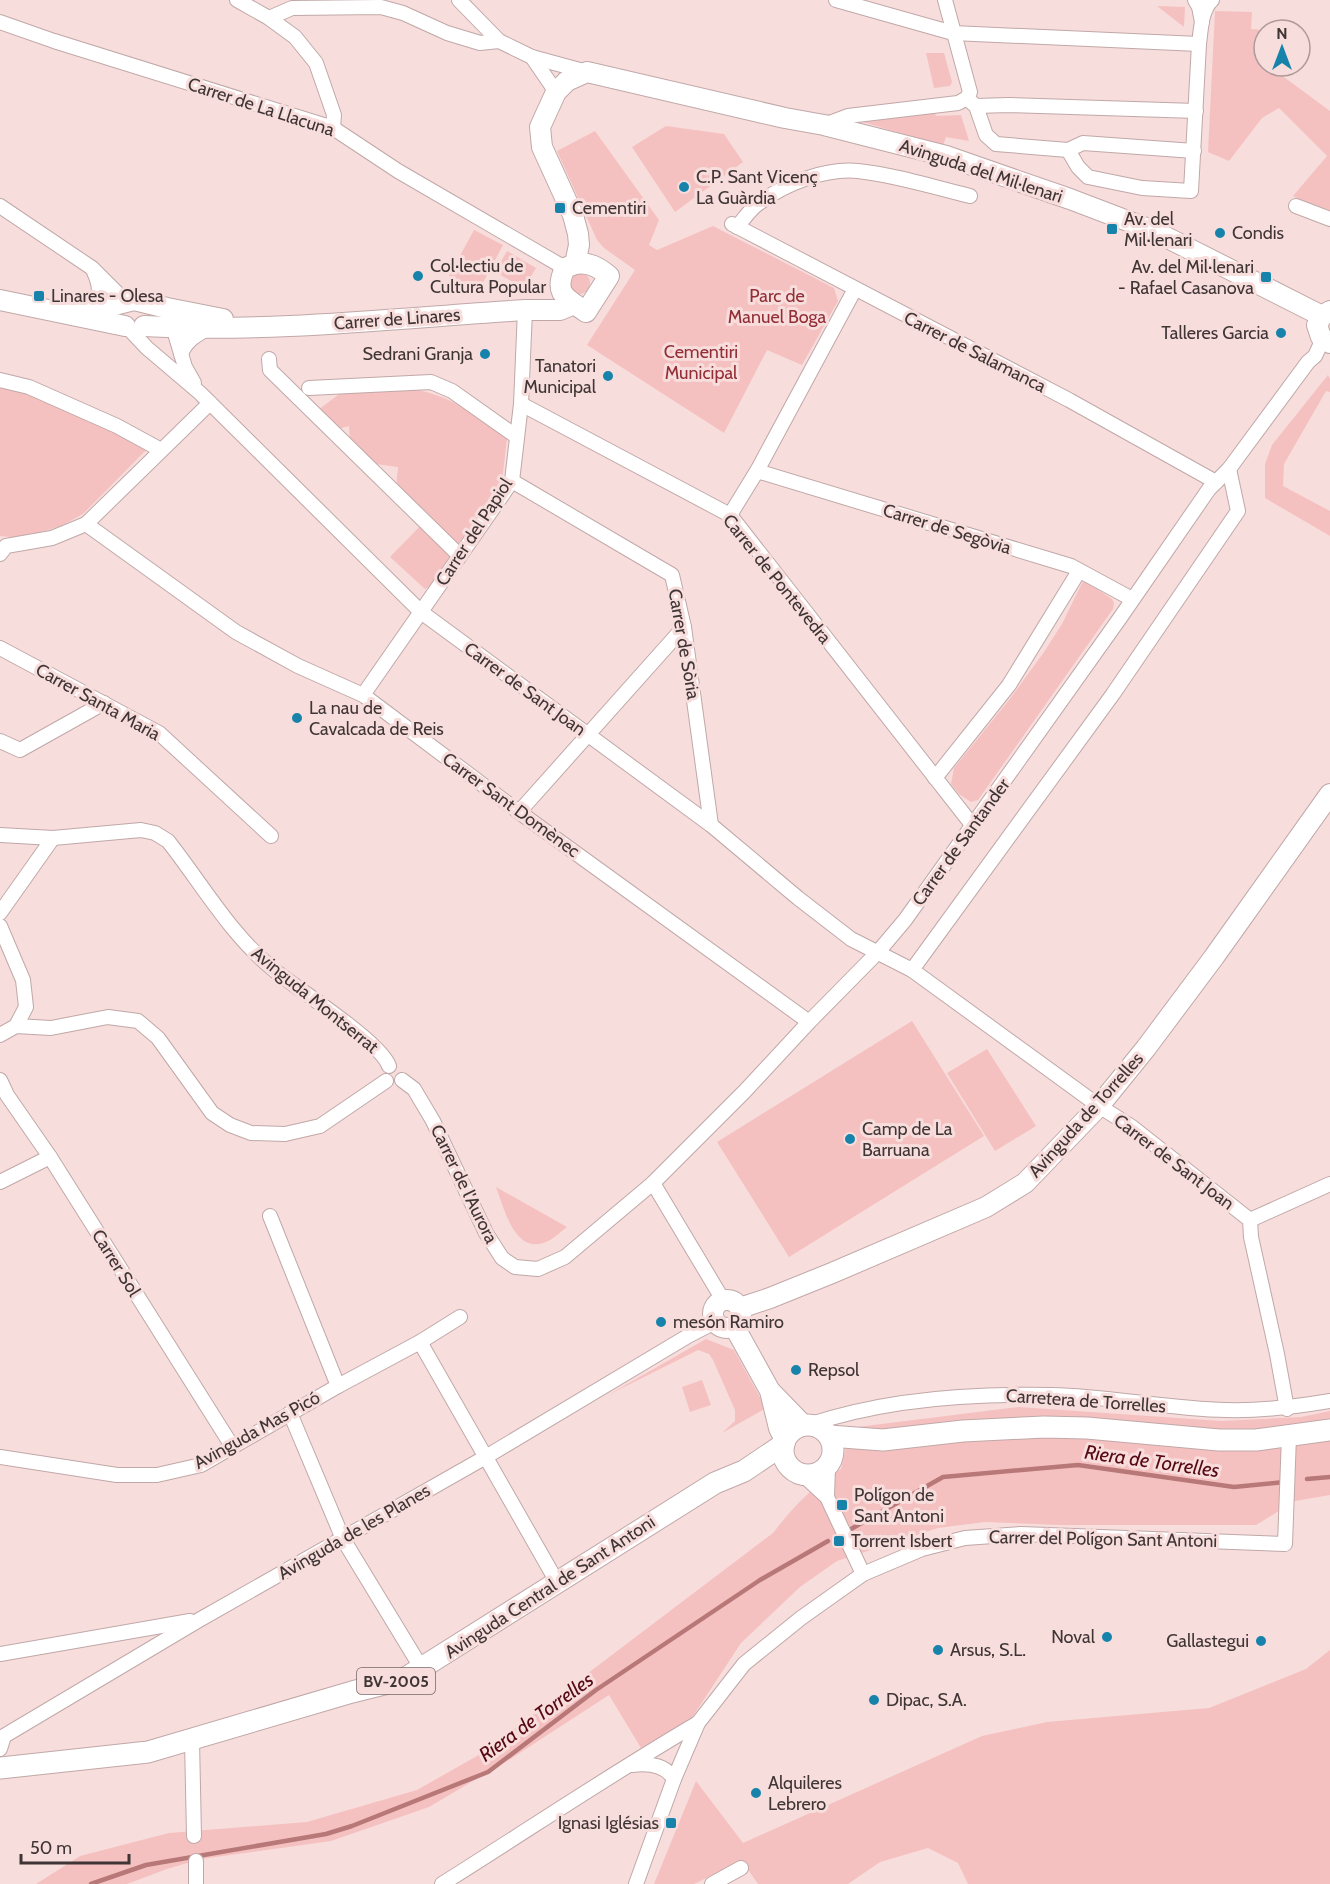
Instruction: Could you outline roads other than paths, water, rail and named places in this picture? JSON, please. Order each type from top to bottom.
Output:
[{"type":"main road","name":"BV-2005","points":[[784,1442],[790,1432],[806,1425],[824,1430],[829,1436]]},
{"type":"main road","name":"Carretera de Torrelles","points":[[829,1436],[883,1440],[1007,1427],[1087,1428],[1219,1440],[1256,1440],[1289,1447],[1330,1430]]},
{"type":"main road","points":[[829,1436],[833,1448],[829,1463]]},
{"type":"main road","name":"Carretera de Torrelles","points":[[829,1463],[883,1440]]},
{"type":"main road","name":"Avinguda Central de Sant Antoni","points":[[0,1767],[148,1752],[404,1679],[715,1483],[744,1471],[784,1442]]},
{"type":"main road","points":[[784,1442],[784,1457],[797,1472]]},
{"type":"main road","name":"BV-2005","points":[[797,1472],[817,1474],[829,1463]]},
{"type":"main road","name":"Avinguda Central de Sant Antoni","points":[[744,1471],[797,1472]]},
{"type":"street","points":[[237,0],[269,18],[295,37],[316,63],[334,115],[333,128]]},
{"type":"street","points":[[459,0],[499,40],[532,57],[587,72]]},
{"type":"street","points":[[836,0],[953,33],[1199,44]]},
{"type":"street","points":[[945,0],[971,102],[987,135],[996,144],[1068,150],[1083,143],[1194,151]]},
{"type":"street","points":[[1195,0],[1202,22]]},
{"type":"street","points":[[1068,150],[1078,167],[1088,177],[1142,188],[1191,191],[1199,44],[1202,22],[1212,0]]},
{"type":"street","points":[[269,18],[292,8],[381,7],[403,13],[447,33],[480,43],[499,40]]},
{"type":"street","name":"Carrer de La Llacuna","points":[[0,22],[333,128],[398,171],[566,272]]},
{"type":"street","points":[[532,57],[556,92]]},
{"type":"street","points":[[587,72],[567,81],[556,92],[540,127],[540,136],[542,147],[573,216],[592,243],[597,267]]},
{"type":"street","name":"Avinguda del Mil·lenari","points":[[587,72],[824,125],[946,156],[1154,231],[1327,312]]},
{"type":"street","points":[[824,125],[848,116],[971,102],[1196,111]]},
{"type":"street","name":"Carrer de Salamanca","points":[[970,196],[867,173],[839,172],[819,175],[787,187],[757,204],[735,226],[1069,400],[1216,482]]},
{"type":"street","points":[[0,206],[92,268],[131,303],[150,314],[133,328],[119,318],[119,313],[131,303]]},
{"type":"street","points":[[1296,206],[1330,219]]},
{"type":"street","points":[[573,216],[579,245],[566,272],[564,296],[574,304]]},
{"type":"street","points":[[566,272],[589,264],[597,267]]},
{"type":"street","name":"Carrer de Linares","points":[[0,300],[133,328],[268,327],[525,310],[560,310],[574,304],[586,312],[609,276],[597,267]]},
{"type":"street","points":[[74,315],[93,303],[97,297],[99,284],[92,268]]},
{"type":"street","name":"Carrer de Linares","points":[[525,310],[546,299],[566,272]]},
{"type":"street","points":[[730,515],[757,471],[855,289]]},
{"type":"street","name":"Carrer de Linares","points":[[74,315],[131,303],[268,327]]},
{"type":"street","name":"Carrer de Sant Joan","points":[[167,308],[185,367],[200,393]]},
{"type":"street","name":"Carrer del Papiol","points":[[363,695],[512,482],[521,404],[525,310]]},
{"type":"street","name":"Carrer de Santander","points":[[653,1183],[745,1091],[878,952],[905,920],[1203,498],[1229,469],[1326,341],[1318,331],[1317,325],[1327,312]]},
{"type":"street","name":"Carrer de Sant Joan","points":[[133,328],[147,348],[200,393],[421,612],[711,825],[851,939],[912,970],[1099,1106],[1132,1127],[1250,1220],[1251,1237],[1287,1409]]},
{"type":"street","points":[[181,354],[191,339],[209,328]]},
{"type":"street","points":[[269,359],[270,370],[460,556]]},
{"type":"street","points":[[0,380],[29,387],[117,426],[161,450]]},
{"type":"street","points":[[309,388],[431,382],[452,391],[517,437]]},
{"type":"street","points":[[2,549],[52,538],[86,524],[210,403]]},
{"type":"street","name":"Carrer de Pontevedra","points":[[521,404],[730,515],[973,826]]},
{"type":"street","name":"Carrer de Santander","points":[[912,970],[1113,694],[1238,511],[1229,469]]},
{"type":"street","name":"Carrer de Segòvia","points":[[757,471],[1071,566],[1132,599]]},
{"type":"street","name":"Carrer de Sòria","points":[[512,482],[672,575],[684,627],[711,825]]},
{"type":"street","name":"Carrer Sant Domènec","points":[[86,524],[236,632],[298,666],[363,695],[519,812],[809,1022]]},
{"type":"street","points":[[935,777],[1009,684],[1079,571]]},
{"type":"street","points":[[519,812],[684,627]]},
{"type":"street","name":"Carrer Santa Maria","points":[[0,648],[159,733],[271,836]]},
{"type":"street","points":[[0,741],[20,750],[104,703]]},
{"type":"street","name":"Avinguda de Torrelles","points":[[728,1314],[832,1273],[986,1207],[1025,1183],[1099,1106],[1146,1048],[1330,794]]},
{"type":"street","name":"Avinguda Montserrat","points":[[0,835],[53,838],[141,830],[155,832],[168,841],[240,938],[272,969],[359,1034],[383,1055],[387,1073]]},
{"type":"street","points":[[0,913],[53,838]]},
{"type":"street","points":[[0,926],[23,980],[26,1007],[16,1026]]},
{"type":"street","points":[[0,1035],[16,1026],[51,1028],[108,1017],[138,1021],[158,1038],[212,1113],[230,1125],[251,1133],[285,1134],[320,1126],[387,1073]]},
{"type":"street","name":"Carrer de l'Aurora","points":[[387,1073],[394,1084],[402,1080],[414,1089],[433,1121],[486,1233],[502,1258],[515,1267],[538,1269],[565,1257],[653,1183]]},
{"type":"street","name":"Carrer Sol","points":[[0,1080],[232,1446]]},
{"type":"street","points":[[0,1182],[50,1157]]},
{"type":"street","points":[[653,1183],[770,1391],[784,1442]]},
{"type":"street","points":[[1250,1220],[1330,1184]]},
{"type":"street","points":[[270,1216],[338,1386]]},
{"type":"street","name":"Avinguda de les Planes","points":[[0,1749],[4,1736],[199,1620],[484,1458],[728,1314]]},
{"type":"street","name":"Avinguda Mas Picó","points":[[0,1457],[117,1475],[158,1475],[201,1465],[420,1342],[460,1317]]},
{"type":"street","points":[[420,1342],[484,1458],[557,1582]]},
{"type":"street","points":[[770,1391],[806,1425]]},
{"type":"street","name":"Carretera de Torrelles","points":[[806,1425],[832,1417],[904,1403],[985,1395],[1054,1395],[1224,1410],[1287,1409],[1330,1401]]},
{"type":"street","points":[[290,1413],[343,1539],[422,1669]]},
{"type":"street","name":"Carrer del Polígon Sant Antoni","points":[[698,1723],[744,1664],[801,1618],[863,1574],[922,1549],[965,1538],[1010,1534],[1285,1544],[1289,1447]]},
{"type":"street","points":[[827,1497],[829,1463]]},
{"type":"street","points":[[797,1472],[827,1497],[863,1574]]},
{"type":"street","points":[[0,1654],[199,1620]]},
{"type":"street","points":[[442,1884],[627,1765],[698,1723]]},
{"type":"street","points":[[636,1884],[674,1779],[698,1723]]},
{"type":"street","points":[[192,1740],[194,1836]]},
{"type":"street","points":[[627,1765],[650,1763],[670,1773],[674,1779]]},
{"type":"street","points":[[196,1862],[196,1884]]},
{"type":"street","points":[[712,1884],[741,1868]]},
{"type":"waterway","name":"Riera de Torrelles","points":[[844,1533],[943,1477],[1078,1465],[1234,1487],[1284,1482]]},
{"type":"waterway","name":"Riera de Torrelles","points":[[1307,1479],[1330,1477]]},
{"type":"waterway","name":"Riera de Torrelles","points":[[91,1884],[146,1865],[326,1834],[352,1826],[488,1772],[596,1690],[760,1580],[828,1541]]},
{"type":"place","name":"C.P. Sant Vicenç La Guàrdia","points":[[684,187]]},
{"type":"place","name":"Cementiri","points":[[560,208]]},
{"type":"place","name":"Av. del Mil·lenari","points":[[1112,229]]},
{"type":"place","name":"Condis","points":[[1220,233]]},
{"type":"place","name":"Col·lectiu de Cultura Popular","points":[[418,276]]},
{"type":"place","name":"Av. del Mil·lenari - Rafael Casanova","points":[[1266,277]]},
{"type":"place","name":"Linares - Olesa","points":[[39,296]]},
{"type":"place","name":"Talleres Garcia","points":[[1281,333]]},
{"type":"place","name":"Sedrani Granja","points":[[485,354]]},
{"type":"place","name":"Tanatori Municipal","points":[[608,376]]},
{"type":"place","name":"La nau de Cavalcada de Reis","points":[[297,718]]},
{"type":"place","name":"Camp de La Barruana","points":[[850,1139]]},
{"type":"place","name":"mesón Ramiro","points":[[661,1322]]},
{"type":"place","name":"Repsol","points":[[796,1370]]},
{"type":"place","name":"Polígon de Sant Antoni","points":[[842,1505]]},
{"type":"place","name":"Torrent Isbert","points":[[839,1541]]},
{"type":"place","name":"Noval","points":[[1107,1637]]},
{"type":"place","name":"Gallastegui","points":[[1261,1641]]},
{"type":"place","name":"Arsus, S.L.","points":[[938,1650]]},
{"type":"place","name":"Dipac, S.A.","points":[[874,1700]]},
{"type":"place","name":"Alquileres Lebrero","points":[[756,1793]]},
{"type":"place","name":"Ignasi Iglésias","points":[[671,1823]]},
{"type":"park label","name":"Parc de Manuel Boga","points":[[777,306]]},
{"type":"park label","name":"Cementiri Municipal","points":[[701,362]]}]
